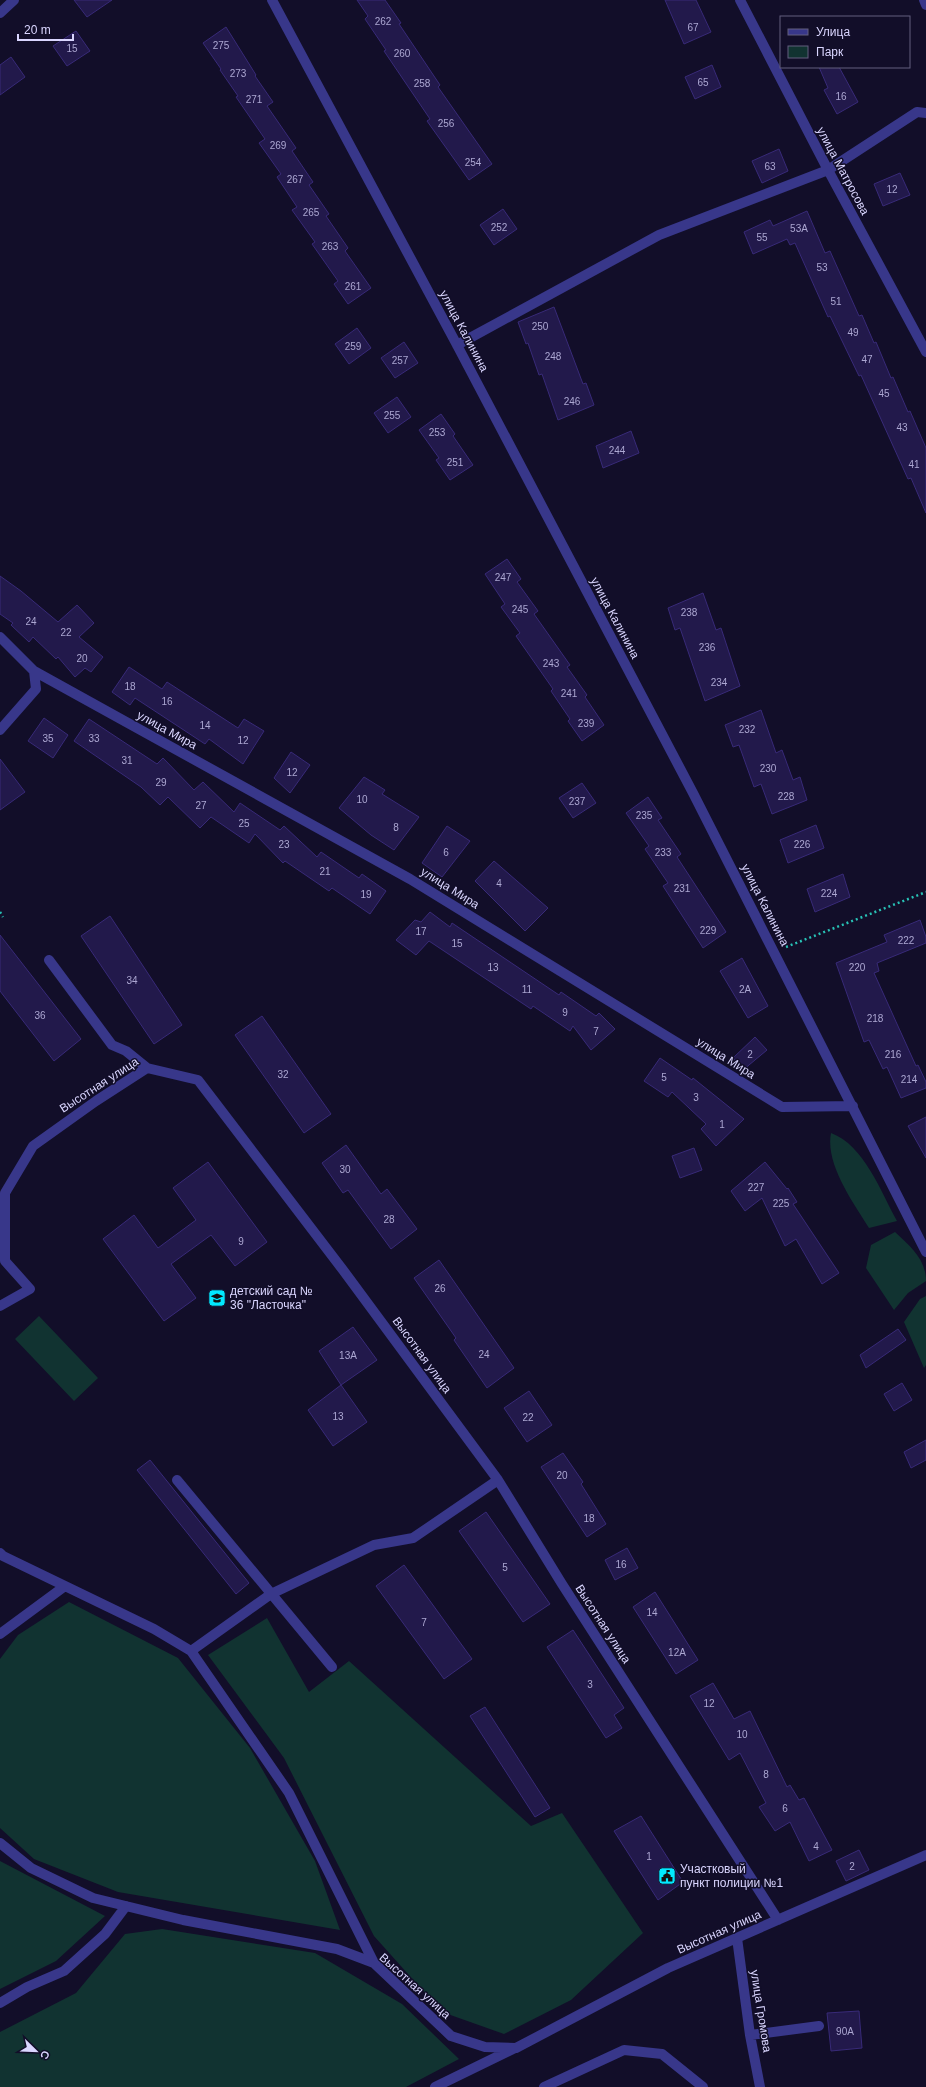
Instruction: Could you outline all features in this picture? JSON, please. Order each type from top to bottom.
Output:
[{"type":"street","points":[[0,14],[14,0]]},
{"type":"street","name":"улица Калинина","points":[[272,0],[457,345],[693,793],[926,1252]]},
{"type":"street","name":"улица Матросова","points":[[740,0],[828,170],[926,352]]},
{"type":"street","points":[[924,0],[926,5]]},
{"type":"street","points":[[457,345],[659,235],[828,170],[917,112],[926,113]]},
{"type":"street","name":"улица Мира","points":[[0,637],[34,671],[410,879],[782,1107],[853,1106]]},
{"type":"street","points":[[0,730],[36,689],[34,671]]},
{"type":"street","points":[[49,960],[112,1045],[126,1051],[147,1068]]},
{"type":"street","name":"Высотная улица","points":[[0,1306],[30,1289],[5,1261],[5,1193],[33,1146],[96,1101],[147,1068],[198,1080],[343,1270],[498,1480],[562,1584],[778,1920]]},
{"type":"street","points":[[177,1480],[332,1667]]},
{"type":"street","points":[[191,1651],[271,1594],[374,1545],[413,1538],[498,1480]]},
{"type":"street","points":[[0,1553],[154,1629],[191,1651],[289,1793],[374,1963]]},
{"type":"street","points":[[0,1634],[65,1586]]},
{"type":"street","name":"Высотная улица","points":[[0,1843],[31,1868],[93,1898],[183,1920],[337,1949],[374,1963],[452,2036],[485,2047],[516,2048],[668,1968],[926,1855]]},
{"type":"street","points":[[0,2003],[28,1987],[64,1971],[105,1934],[126,1906]]},
{"type":"street","name":"улица Громова","points":[[737,1938],[750,2035],[760,2087]]},
{"type":"street","points":[[750,2035],[819,2026]]},
{"type":"street","points":[[435,2087],[516,2048]]},
{"type":"street","points":[[544,2087],[624,2050],[662,2054],[703,2087]]},
{"type":"path","points":[[774,952],[926,892]]},
{"type":"path","points":[[0,912],[3,917]]},
{"type":"green space","points":[[831,1133],[843,1139],[862,1158],[878,1184],[897,1221],[869,1228],[848,1195],[836,1170],[830,1145]]},
{"type":"green space","points":[[895,1232],[911,1248],[920,1260],[925,1273],[926,1281],[908,1293],[894,1310],[866,1268],[871,1245]]},
{"type":"green space","points":[[926,1296],[926,1365],[924,1368],[904,1322],[920,1299]]},
{"type":"green space","points":[[39,1316],[98,1378],[74,1401],[15,1339]]},
{"type":"green space","points":[[69,1602],[178,1658],[250,1748],[315,1861],[340,1930],[118,1892],[34,1859],[0,1828],[0,1659],[18,1635]]},
{"type":"green space","points":[[267,1618],[309,1692],[349,1661],[531,1826],[562,1813],[643,1933],[571,2000],[504,2034],[442,2012],[374,1936],[284,1758],[208,1655]]},
{"type":"green space","points":[[0,1861],[105,1916],[56,1961],[0,1989]]},
{"type":"green space","points":[[162,1929],[315,1953],[402,2004],[459,2059],[406,2087],[0,2087],[0,2032],[76,1993],[125,1934]]},
{"type":"building","points":[[74,0],[112,0],[87,17]]},
{"type":"building","points":[[357,0],[385,0],[401,23],[399,24],[440,85],[438,87],[492,164],[469,180],[427,121],[430,119],[384,51],[386,50],[365,19],[368,16]]},
{"type":"building","points":[[665,0],[696,0],[711,32],[684,44]]},
{"type":"building","points":[[226,27],[256,75],[255,76],[273,102],[267,106],[296,148],[292,151],[313,182],[309,185],[329,214],[326,216],[348,248],[345,251],[371,288],[348,304],[334,284],[338,281],[312,244],[315,242],[292,210],[297,207],[277,177],[281,174],[259,143],[265,139],[236,97],[238,96],[203,43]]},
{"type":"building","points":[[76,31],[90,51],[67,66],[53,46]]},
{"type":"building","points":[[11,57],[25,77],[0,95],[0,65]]},
{"type":"building","points":[[712,65],[721,87],[695,99],[685,77]]},
{"type":"building","points":[[819,68],[840,68],[858,102],[837,114],[824,90],[828,88]]},
{"type":"building","points":[[779,149],[788,171],[762,183],[752,161]]},
{"type":"building","points":[[900,173],[910,195],[883,206],[874,184]]},
{"type":"building","points":[[503,209],[517,229],[494,245],[480,225]]},
{"type":"building","points":[[807,211],[825,253],[830,251],[859,316],[862,315],[874,343],[876,342],[891,378],[893,377],[926,448],[926,513],[911,478],[908,479],[861,375],[859,376],[830,316],[828,317],[795,243],[790,245],[787,239],[753,254],[744,232],[770,220],[773,226]]},
{"type":"building","points":[[554,307],[583,384],[586,383],[594,405],[558,420],[542,374],[539,375],[528,343],[526,344],[518,322]]},
{"type":"building","points":[[357,328],[371,348],[349,364],[335,344]]},
{"type":"building","points":[[404,342],[418,363],[395,378],[381,358]]},
{"type":"building","points":[[397,397],[411,417],[388,433],[374,413]]},
{"type":"building","points":[[441,414],[455,434],[453,436],[473,465],[450,480],[436,460],[439,458],[419,430]]},
{"type":"building","points":[[631,431],[639,453],[603,468],[596,446]]},
{"type":"building","points":[[507,559],[521,579],[517,582],[538,611],[534,614],[570,665],[567,667],[587,695],[585,697],[604,725],[582,741],[568,721],[570,719],[551,691],[553,689],[516,636],[520,633],[501,607],[505,604],[485,574]]},
{"type":"building","points":[[0,576],[21,591],[58,622],[77,605],[94,623],[79,637],[103,657],[91,672],[85,668],[75,677],[58,657],[56,659],[33,637],[29,642],[11,625],[13,623],[0,614]]},
{"type":"building","points":[[703,593],[716,630],[721,628],[740,686],[705,701],[680,628],[675,630],[668,608]]},
{"type":"building","points":[[129,667],[162,689],[167,682],[238,728],[244,719],[264,731],[243,764],[209,739],[205,744],[135,698],[130,705],[112,692]]},
{"type":"building","points":[[761,710],[776,753],[782,750],[793,780],[800,777],[807,800],[772,814],[761,784],[754,787],[739,745],[733,747],[725,725]]},
{"type":"building","points":[[44,718],[68,735],[53,758],[28,741]]},
{"type":"building","points":[[89,719],[157,764],[163,758],[194,790],[203,782],[234,812],[240,803],[280,830],[284,826],[317,857],[321,852],[359,878],[362,874],[386,891],[370,914],[332,888],[329,891],[285,861],[283,863],[255,834],[249,843],[211,817],[200,828],[168,797],[160,805],[141,787],[74,741]]},
{"type":"building","points":[[291,752],[310,765],[290,793],[274,778]]},
{"type":"building","points":[[0,759],[25,792],[0,810]]},
{"type":"building","points":[[364,777],[385,790],[382,794],[419,817],[394,850],[371,835],[339,808]]},
{"type":"building","points":[[582,783],[596,803],[573,818],[559,798]]},
{"type":"building","points":[[648,797],[662,818],[658,820],[681,854],[677,857],[726,932],[703,948],[663,886],[668,883],[645,849],[649,846],[626,813]]},
{"type":"building","points":[[816,825],[824,848],[788,863],[780,840]]},
{"type":"building","points":[[447,826],[470,841],[442,877],[422,863]]},
{"type":"building","points":[[494,861],[548,908],[525,931],[475,881]]},
{"type":"building","points":[[843,874],[850,897],[815,912],[807,889]]},
{"type":"building","points":[[430,912],[450,927],[452,923],[559,995],[561,992],[596,1016],[599,1013],[615,1029],[591,1050],[573,1026],[570,1031],[533,1006],[531,1009],[429,941],[416,955],[396,940],[415,920],[421,922]]},
{"type":"building","points":[[110,916],[182,1025],[154,1044],[81,936]]},
{"type":"building","points":[[920,920],[926,937],[926,943],[877,963],[879,971],[874,973],[916,1066],[918,1065],[926,1082],[926,1088],[901,1098],[887,1067],[883,1069],[869,1040],[864,1042],[836,963],[887,942],[884,935]]},
{"type":"building","points":[[0,935],[81,1039],[54,1061],[0,991]]},
{"type":"building","points":[[742,958],[768,1006],[748,1018],[720,971]]},
{"type":"building","points":[[262,1016],[331,1114],[304,1133],[235,1035]]},
{"type":"building","points":[[755,1037],[767,1050],[743,1070],[733,1058]]},
{"type":"building","points":[[660,1058],[692,1080],[693,1078],[744,1119],[716,1146],[701,1129],[706,1124],[672,1092],[668,1097],[644,1081]]},
{"type":"building","points":[[926,1117],[926,1158],[908,1126]]},
{"type":"building","points":[[346,1145],[381,1194],[387,1189],[417,1229],[391,1249],[348,1190],[343,1193],[322,1163]]},
{"type":"building","points":[[694,1148],[702,1170],[680,1178],[672,1156]]},
{"type":"building","points":[[208,1162],[267,1242],[235,1266],[211,1235],[171,1264],[196,1298],[164,1321],[103,1239],[134,1215],[158,1248],[196,1220],[173,1188]]},
{"type":"building","points":[[765,1162],[787,1189],[788,1188],[797,1202],[793,1204],[839,1273],[822,1284],[796,1239],[785,1246],[762,1198],[745,1211],[731,1191]]},
{"type":"building","points":[[439,1260],[514,1368],[487,1388],[454,1340],[456,1338],[414,1278]]},
{"type":"building","points":[[353,1327],[377,1360],[341,1385],[319,1351]]},
{"type":"building","points":[[898,1329],[906,1340],[866,1368],[860,1355]]},
{"type":"building","points":[[902,1383],[912,1400],[894,1411],[884,1394]]},
{"type":"building","points":[[341,1385],[367,1422],[333,1446],[308,1410]]},
{"type":"building","points":[[529,1391],[552,1425],[527,1442],[504,1408]]},
{"type":"building","points":[[926,1440],[926,1460],[911,1468],[904,1452]]},
{"type":"building","points":[[563,1453],[583,1482],[581,1484],[606,1524],[587,1537],[541,1467]]},
{"type":"building","points":[[150,1460],[249,1583],[236,1594],[137,1470]]},
{"type":"building","points":[[486,1512],[550,1604],[523,1622],[459,1531]]},
{"type":"building","points":[[627,1548],[638,1568],[615,1580],[605,1560]]},
{"type":"building","points":[[404,1565],[472,1659],[444,1679],[376,1586]]},
{"type":"building","points":[[655,1592],[698,1660],[676,1674],[633,1607]]},
{"type":"building","points":[[573,1630],[624,1708],[614,1715],[622,1728],[606,1738],[547,1647]]},
{"type":"building","points":[[713,1683],[734,1719],[750,1711],[787,1787],[790,1785],[799,1800],[804,1798],[832,1850],[809,1861],[790,1822],[775,1831],[759,1807],[766,1803],[740,1753],[729,1760],[690,1696]]},
{"type":"building","points":[[485,1707],[550,1808],[535,1817],[470,1716]]},
{"type":"building","points":[[641,1816],[683,1882],[658,1900],[614,1831]]},
{"type":"building","points":[[859,1850],[869,1870],[846,1881],[836,1861]]},
{"type":"building","points":[[859,2011],[862,2048],[831,2051],[827,2013]]},
{"type":"place","name":"детский сад № 36 \"Ласточка\"","points":[[217,1298]]},
{"type":"place","name":"Участковый пункт полиции №1","points":[[667,1876]]}]
